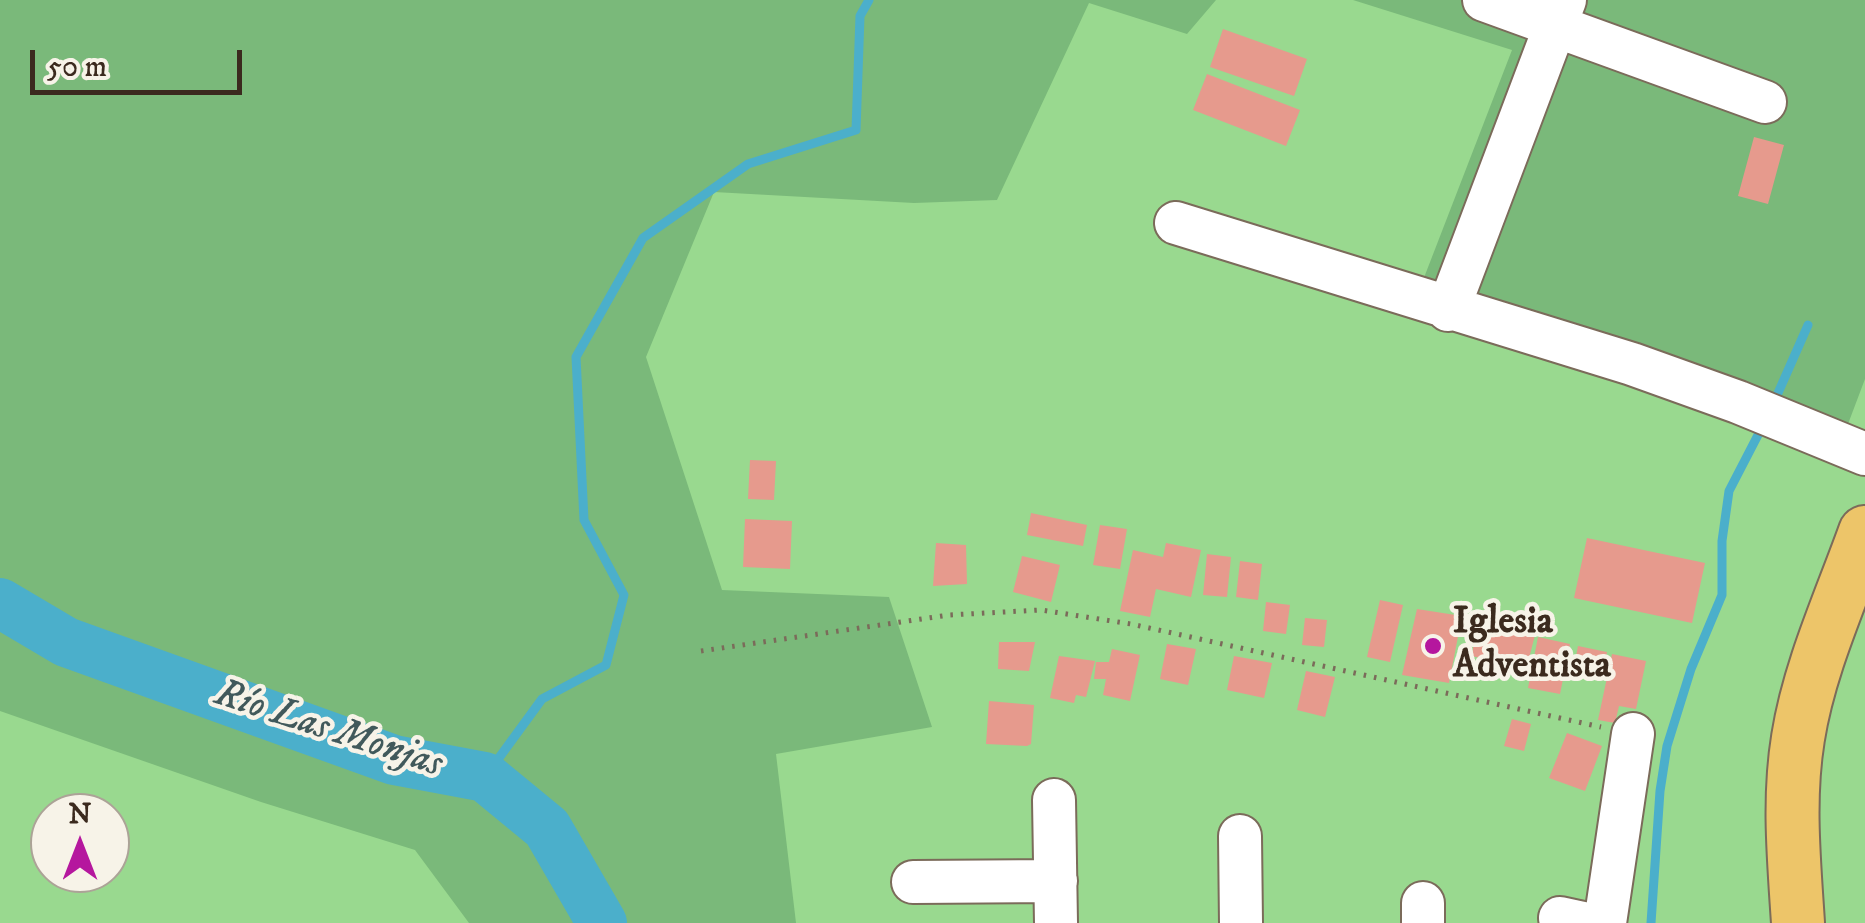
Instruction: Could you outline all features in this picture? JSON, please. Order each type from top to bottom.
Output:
[{"type":"main road","points":[[1798,923],[1793,779],[1798,735],[1808,692],[1865,532]]},
{"type":"street","points":[[1484,0],[1560,13],[1765,102]]},
{"type":"street","points":[[1448,310],[1560,13]]},
{"type":"street","points":[[1176,224],[1632,364],[1865,454]]},
{"type":"street","points":[[1605,923],[1634,734]]},
{"type":"street","points":[[1054,800],[1056,923]]},
{"type":"street","points":[[1240,836],[1241,923]]},
{"type":"street","points":[[913,882],[1056,881]]},
{"type":"path","points":[[701,650],[949,615],[1041,610],[1131,624],[1634,734]]},
{"type":"green space","points":[[0,0],[1865,0],[1865,923],[0,923]]},
{"type":"green space","points":[[0,0],[1216,0],[1187,34],[1089,3],[997,200],[914,203],[714,192],[646,357],[722,590],[889,597],[932,727],[776,754],[796,923],[469,923],[415,850],[261,802],[0,711]]},
{"type":"green space","points":[[1353,0],[1865,0],[1865,379],[1848,424],[1420,288],[1512,50]]},
{"type":"building","points":[[1223,29],[1307,59],[1294,96],[1210,67]]},
{"type":"building","points":[[1207,74],[1300,110],[1286,146],[1193,110]]},
{"type":"building","points":[[1754,137],[1784,145],[1768,204],[1738,196]]},
{"type":"building","points":[[750,460],[776,461],[774,500],[748,499]]},
{"type":"building","points":[[1031,513],[1087,525],[1083,546],[1027,535]]},
{"type":"building","points":[[745,519],[792,521],[790,569],[743,567]]},
{"type":"building","points":[[1100,525],[1127,529],[1120,569],[1093,565]]},
{"type":"building","points":[[1587,538],[1705,563],[1692,623],[1574,598]]},
{"type":"building","points":[[936,543],[966,545],[967,584],[933,586]]},
{"type":"building","points":[[1166,543],[1201,550],[1191,597],[1156,589],[1150,617],[1120,611],[1133,550],[1163,557]]},
{"type":"building","points":[[1207,554],[1231,557],[1227,597],[1203,595]]},
{"type":"building","points":[[1022,556],[1060,565],[1051,602],[1013,592]]},
{"type":"building","points":[[1240,561],[1262,564],[1258,600],[1236,597]]},
{"type":"building","points":[[1380,600],[1403,605],[1390,662],[1367,657]]},
{"type":"building","points":[[1266,602],[1290,605],[1286,634],[1263,631]]},
{"type":"building","name":"Iglesia Adventista","points":[[1417,609],[1462,616],[1449,683],[1402,675]]},
{"type":"building","points":[[1305,618],[1327,620],[1324,647],[1302,645]]},
{"type":"building","points":[[1476,624],[1535,635],[1526,670],[1472,656]]},
{"type":"building","points":[[1538,637],[1570,644],[1560,694],[1528,688]]},
{"type":"building","points":[[999,642],[1035,642],[1029,671],[998,669]]},
{"type":"building","points":[[1167,644],[1196,649],[1188,685],[1160,679]]},
{"type":"building","points":[[1578,646],[1607,652],[1601,681],[1572,676]]},
{"type":"building","points":[[1112,649],[1140,655],[1130,701],[1103,695],[1106,679],[1094,679],[1096,662],[1109,662]]},
{"type":"building","points":[[1612,654],[1646,661],[1636,709],[1619,706],[1615,723],[1598,720]]},
{"type":"building","points":[[1059,656],[1095,661],[1086,697],[1076,695],[1074,703],[1050,698]]},
{"type":"building","points":[[1234,656],[1272,663],[1264,698],[1227,690]]},
{"type":"building","points":[[1306,671],[1335,677],[1325,717],[1297,710]]},
{"type":"building","points":[[989,701],[1034,705],[1031,744],[986,744]]},
{"type":"building","points":[[1512,719],[1531,724],[1524,751],[1504,746]]},
{"type":"building","points":[[1567,733],[1602,746],[1585,791],[1549,778]]},
{"type":"waterway","points":[[485,777],[542,699],[606,665],[624,595],[584,520],[576,357],[643,238],[748,164],[856,130],[860,16],[869,0]]},
{"type":"waterway","points":[[1778,393],[1808,325]]},
{"type":"waterway","points":[[1651,923],[1667,746],[1691,669],[1722,595],[1722,541],[1729,491],[1758,435]]},
{"type":"waterway","name":"Río Las Monjas","points":[[0,603],[66,642],[394,760],[485,777],[547,828],[602,923]]},
{"type":"place","name":"Iglesia Adventista","points":[[1433,646]]}]
